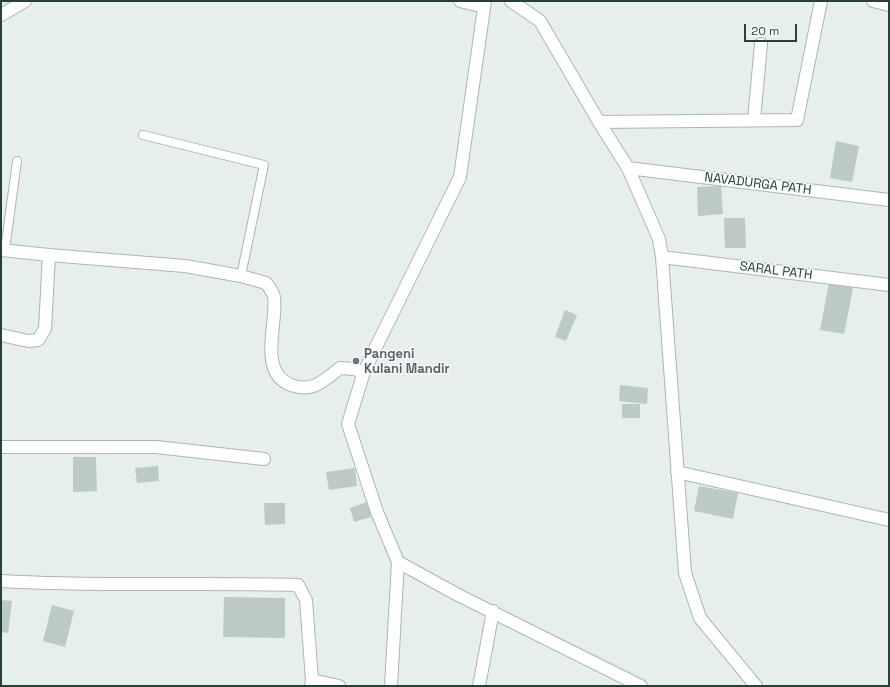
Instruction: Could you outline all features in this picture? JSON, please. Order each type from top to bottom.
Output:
[{"type":"street","points":[[1,15],[25,1]]},
{"type":"street","points":[[391,686],[398,562],[377,512],[348,424],[363,375],[460,177],[484,4],[460,1]]},
{"type":"street","points":[[511,1],[540,21],[599,122],[628,168],[659,239],[662,257],[686,573],[700,618],[756,686]]},
{"type":"street","points":[[599,122],[797,120],[821,1]]},
{"type":"street","points":[[873,1],[889,5]]},
{"type":"street","points":[[754,120],[761,44]]},
{"type":"street","name":"NAVADURGA PATH","points":[[628,168],[889,200]]},
{"type":"street","points":[[3,250],[185,266],[242,276],[266,283],[274,296],[271,357],[275,373],[286,383],[301,388],[316,386],[340,368],[356,370],[363,375]]},
{"type":"street","points":[[1,335],[28,341],[38,340],[45,329],[49,255]]},
{"type":"street","name":"SARAL PATH","points":[[662,257],[889,285]]},
{"type":"street","points":[[1,447],[156,447],[264,459]]},
{"type":"street","points":[[678,472],[889,520]]},
{"type":"street","points":[[398,562],[458,595],[493,611],[641,686]]},
{"type":"street","points":[[1,581],[54,584],[298,585],[306,600],[311,683],[339,686]]},
{"type":"street","points":[[479,686],[493,611]]},
{"type":"lane","points":[[143,136],[264,165],[242,276]]},
{"type":"lane","points":[[3,250],[16,161]]},
{"type":"building","points":[[836,141],[859,146],[852,182],[830,178]]},
{"type":"building","points":[[721,186],[723,214],[698,216],[697,187]]},
{"type":"building","points":[[724,218],[745,218],[746,248],[725,248]]},
{"type":"building","points":[[829,283],[853,288],[844,334],[820,330]]},
{"type":"building","points":[[565,310],[577,315],[566,341],[555,337]]},
{"type":"building","points":[[620,385],[648,388],[647,404],[619,401]]},
{"type":"building","points":[[622,404],[640,404],[640,418],[622,418]]},
{"type":"building","points":[[73,457],[96,457],[97,491],[73,492]]},
{"type":"building","points":[[158,466],[159,481],[137,483],[135,468]]},
{"type":"building","points":[[355,468],[357,486],[329,490],[326,472]]},
{"type":"building","points":[[699,486],[738,493],[733,519],[694,511]]},
{"type":"building","points":[[367,502],[371,517],[354,522],[350,508]]},
{"type":"building","points":[[264,503],[285,503],[285,524],[265,525]]},
{"type":"building","points":[[224,597],[285,598],[285,638],[223,637]]},
{"type":"building","points":[[1,600],[12,601],[8,633],[1,632]]},
{"type":"building","points":[[52,605],[74,611],[65,647],[43,641]]},
{"type":"place","name":"Pangeni Kulani Mandir","points":[[356,361]]}]
